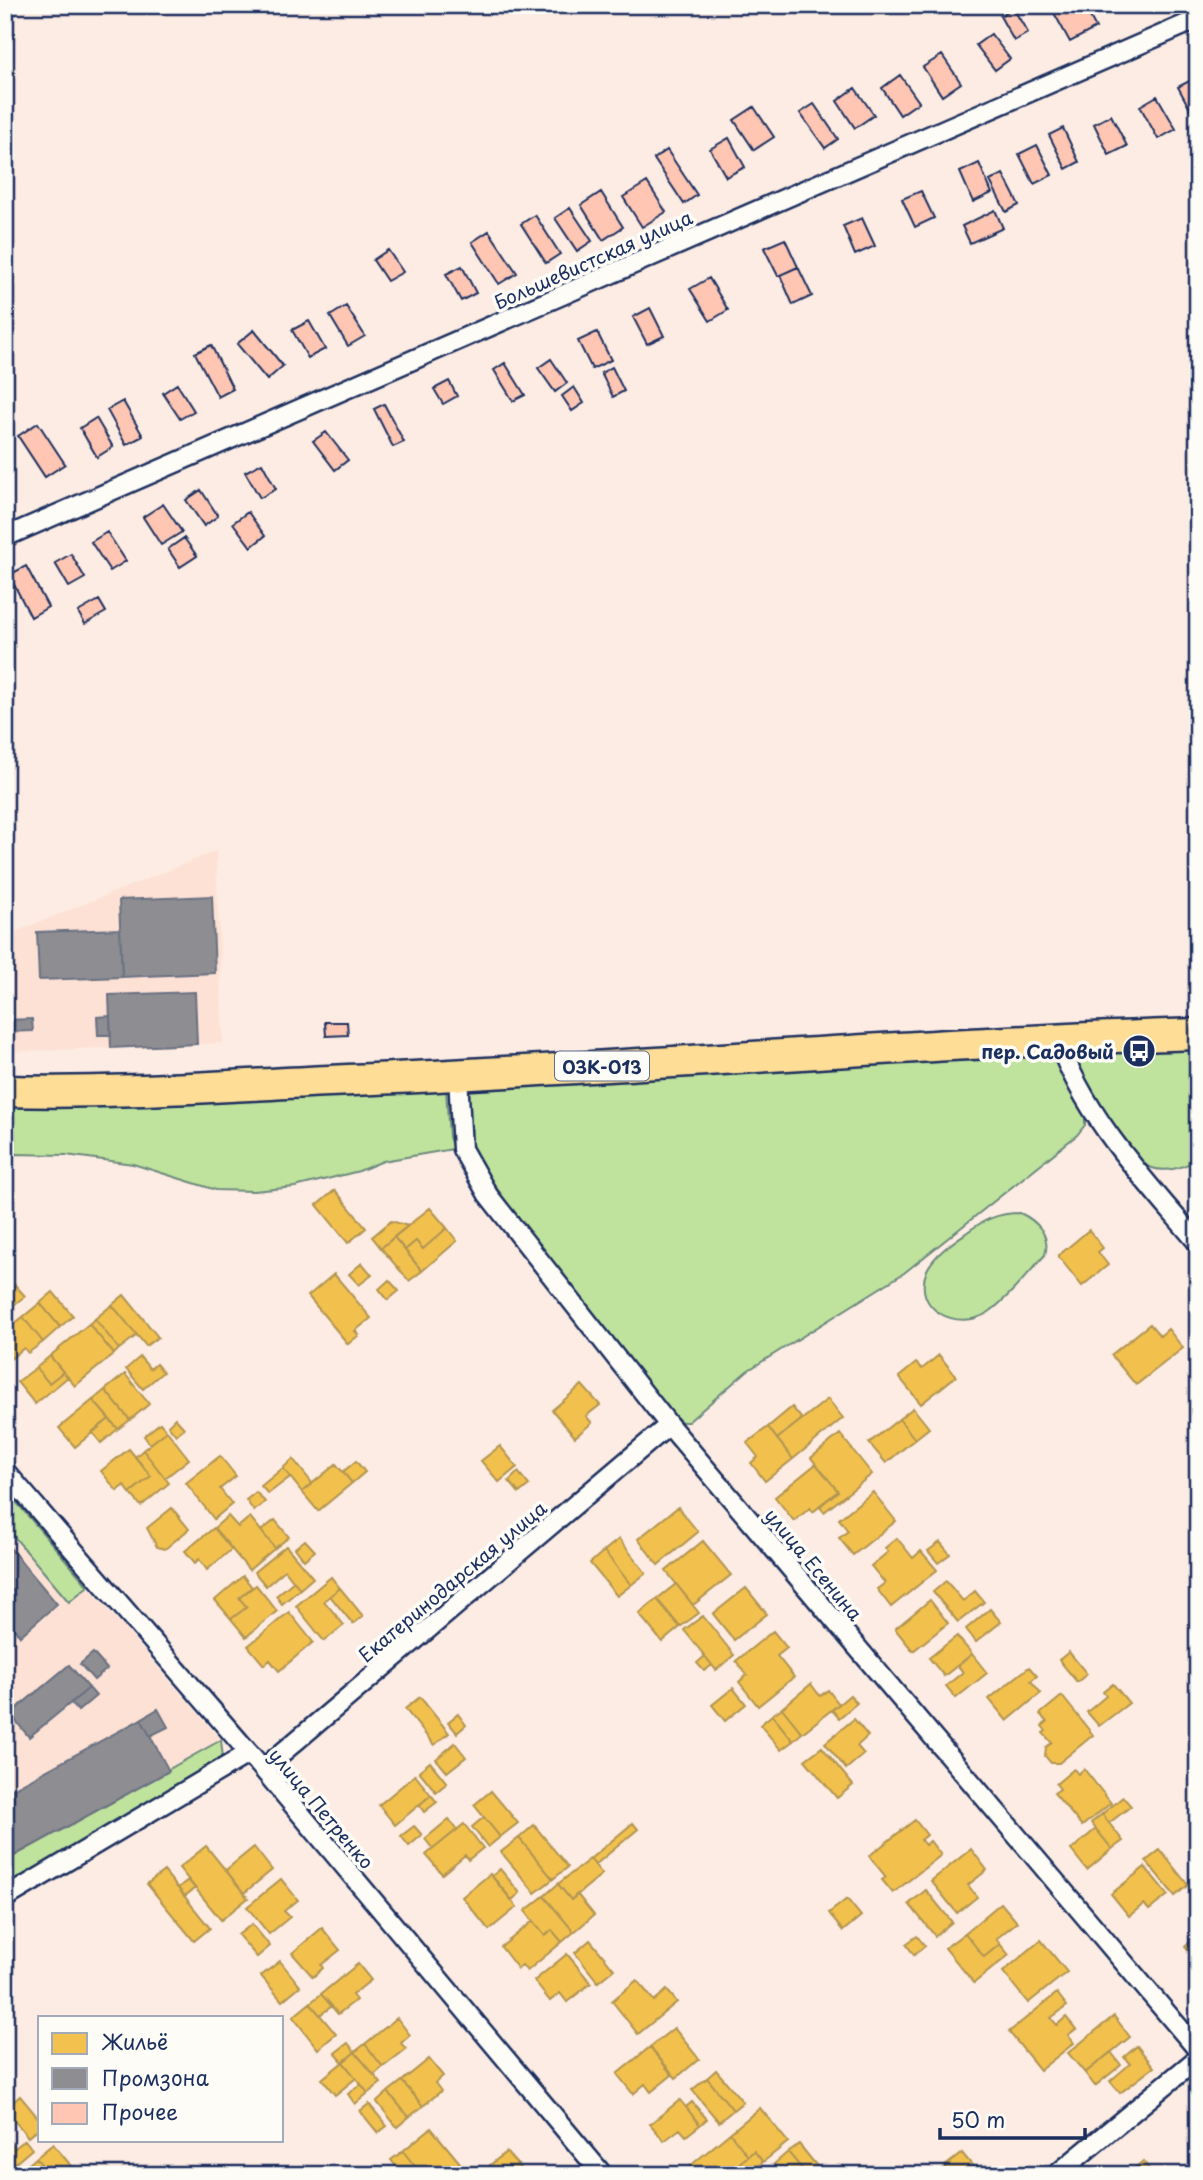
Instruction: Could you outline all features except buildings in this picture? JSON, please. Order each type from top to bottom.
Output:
[{"type":"main road","name":"03К-013","points":[[5,1091],[159,1089],[458,1076],[1057,1038],[1198,1034]]},
{"type":"street","name":"Большевистская улица","points":[[5,537],[1198,19]]},
{"type":"street","points":[[1057,1038],[1078,1089],[1108,1134],[1198,1243]]},
{"type":"street","name":"улица Есенина","points":[[458,1076],[460,1137],[474,1172],[488,1195],[669,1425],[1198,2050]]},
{"type":"street","name":"Екатеринодарская улица","points":[[263,1769],[669,1425]]},
{"type":"street","name":"улица Петренко","points":[[5,1471],[263,1769],[603,2175]]},
{"type":"street","points":[[5,1898],[249,1753]]},
{"type":"street","points":[[1056,2175],[1198,2058]]},
{"type":"shaded area","points":[[216,851],[223,1043],[5,1052],[5,936]]},
{"type":"shaded area","points":[[5,1526],[68,1601],[88,1586],[221,1740],[5,1861]]},
{"type":"green space","points":[[1198,1049],[1198,1158],[1176,1168],[1152,1168],[1141,1162],[1119,1137],[1072,1060],[1076,1052]]},
{"type":"green space","points":[[1052,1053],[1085,1117],[1085,1125],[1077,1135],[904,1273],[747,1371],[688,1422],[682,1422],[670,1413],[514,1213],[472,1153],[468,1138],[468,1089]]},
{"type":"green space","points":[[446,1089],[449,1137],[453,1149],[383,1161],[359,1171],[295,1187],[254,1191],[216,1190],[133,1164],[66,1155],[14,1154],[5,1161],[5,1106],[158,1104]]},
{"type":"green space","points":[[1020,1213],[1041,1229],[1046,1241],[1045,1255],[1011,1293],[989,1312],[964,1320],[940,1314],[925,1296],[924,1284],[930,1264],[972,1228],[998,1216]]},
{"type":"green space","points":[[5,1489],[88,1586],[69,1602],[5,1526]]},
{"type":"green space","points":[[221,1740],[223,1758],[5,1888],[5,1861]]},
{"type":"place","name":"пер. Садовый","points":[[1139,1051]]}]
